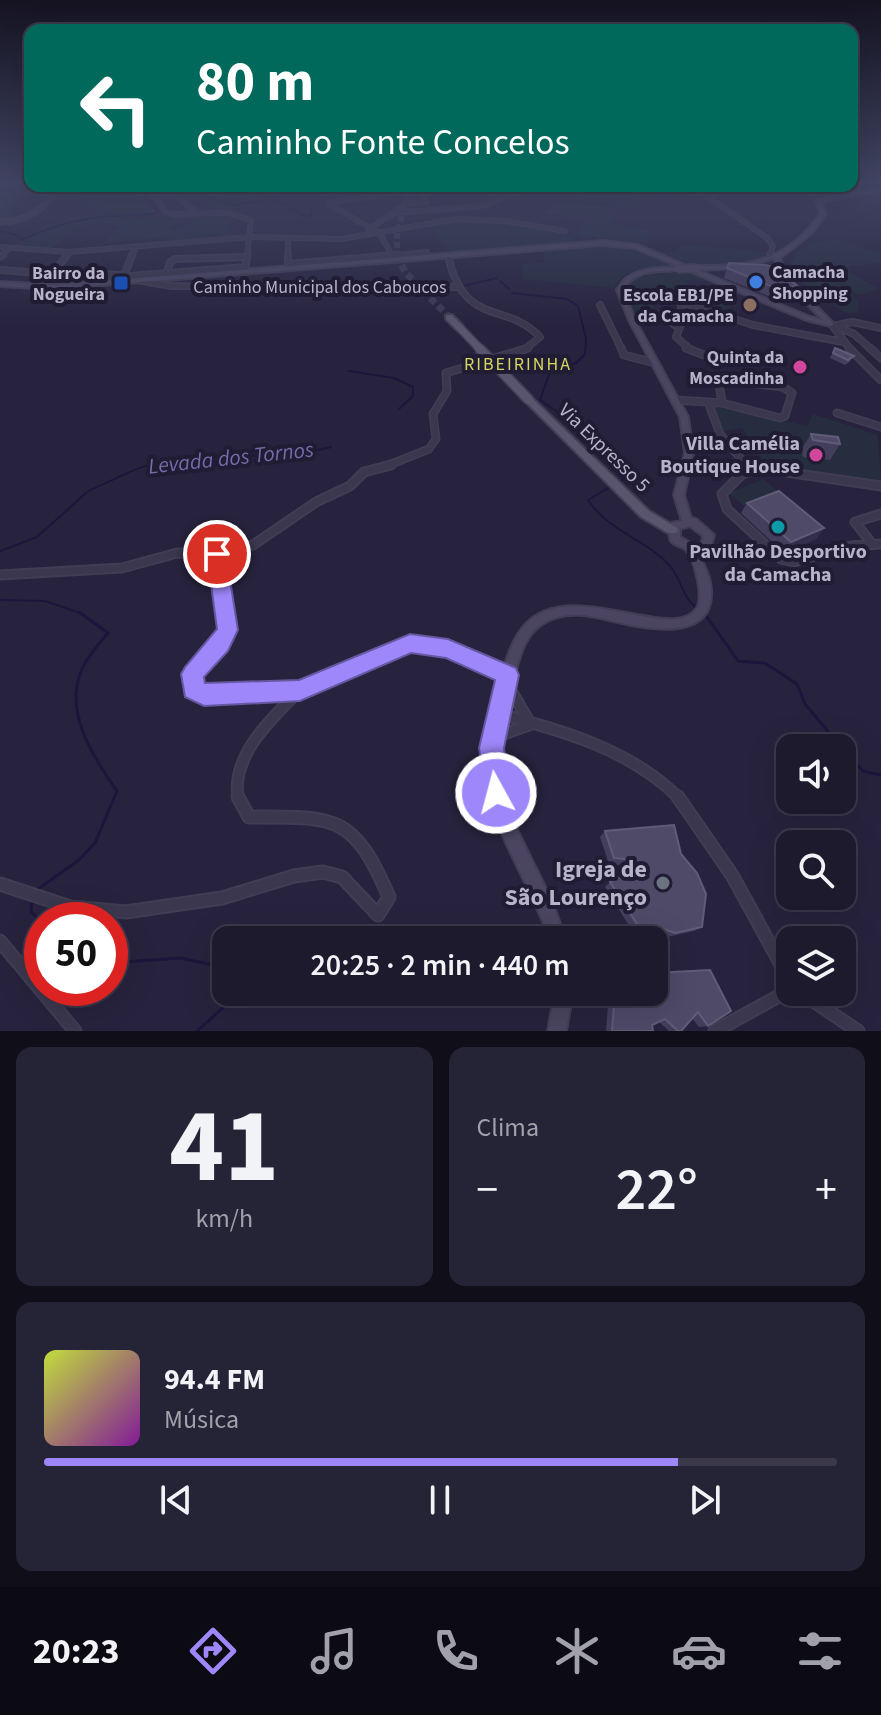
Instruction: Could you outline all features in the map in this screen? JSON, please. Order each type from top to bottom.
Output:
[{"type":"main road","points":[[758,265],[779,255],[813,229]]},
{"type":"main road","points":[[0,284],[53,287],[124,278],[137,280],[394,258],[626,244],[808,319],[835,325]]},
{"type":"main road","points":[[775,269],[779,255]]},
{"type":"main road","points":[[687,521],[679,495],[689,453],[688,431],[676,400],[632,320],[620,287],[635,274],[758,265],[775,269],[835,325]]},
{"type":"main road","name":"Via Expresso 5","points":[[449,317],[645,514],[672,530]]},
{"type":"main road","points":[[687,521],[703,527],[710,539],[706,546],[691,548],[678,542],[672,530],[678,523],[687,521]]},
{"type":"main road","points":[[554,926],[502,813],[491,760],[497,713],[507,679],[524,634],[549,615],[583,610],[658,625],[681,623],[699,614],[706,596],[691,548]]},
{"type":"main road","points":[[557,1031],[561,1006]]},
{"type":"street","points":[[246,269],[251,229]]},
{"type":"street","points":[[369,229],[380,234],[394,258],[427,252]]},
{"type":"street","points":[[0,247],[69,252],[250,237],[341,239],[405,229]]},
{"type":"street","points":[[554,229],[565,231]]},
{"type":"street","points":[[756,229],[773,246],[769,258]]},
{"type":"street","points":[[288,238],[288,266]]},
{"type":"street","points":[[0,257],[10,248]]},
{"type":"street","points":[[124,278],[135,248]]},
{"type":"street","points":[[69,252],[57,268],[60,271],[124,278]]},
{"type":"street","points":[[0,575],[91,567],[122,568],[177,553],[217,554],[261,542],[316,502],[350,486],[364,472],[403,462],[429,449],[436,439],[433,414],[447,391],[446,373],[505,356],[539,341],[526,323],[502,318],[456,287],[448,256]]},
{"type":"street","points":[[0,268],[124,278],[166,276],[170,262],[175,259],[247,257]]},
{"type":"street","name":"Caminho Municipal dos Caboucos","points":[[137,280],[172,286],[456,287]]},
{"type":"street","points":[[704,355],[679,342],[676,337],[678,308],[682,302],[753,325],[843,342]]},
{"type":"street","points":[[600,305],[624,355],[639,362],[655,363]]},
{"type":"street","points":[[658,314],[679,328]]},
{"type":"street","points":[[835,325],[849,321],[881,328]]},
{"type":"street","points":[[835,325],[843,342],[881,380]]},
{"type":"street","points":[[835,325],[881,358]]},
{"type":"street","points":[[676,400],[722,403],[780,418],[785,416],[792,393],[783,387],[723,380],[719,383],[722,403]]},
{"type":"street","points":[[708,402],[720,434],[751,470]]},
{"type":"street","points":[[837,413],[881,427]]},
{"type":"street","points":[[877,544],[830,551],[794,562],[781,559],[739,521],[722,494],[751,470],[784,470],[878,486],[881,493]]},
{"type":"street","points":[[877,544],[855,522],[881,514]]},
{"type":"street","points":[[217,554],[228,630],[220,644],[193,674],[194,689],[204,695],[300,690],[410,643],[448,649],[507,679],[532,725]]},
{"type":"street","points":[[0,884],[70,908],[102,911],[224,898],[301,875],[335,874],[355,888],[370,912],[378,915],[389,897],[365,846],[352,830],[325,817],[249,817],[240,808],[236,793],[252,741],[264,724],[300,690]]},
{"type":"street","points":[[497,713],[638,765],[677,796],[714,848],[776,956]]},
{"type":"street","points":[[493,738],[520,726],[532,725]]},
{"type":"street","points":[[0,941],[5,951],[71,1022],[75,1031]]},
{"type":"street","points":[[715,1031],[776,998]]},
{"type":"street","points":[[821,1006],[858,1031]]},
{"type":"shaded area","points":[[40,229],[78,229],[52,249],[14,246]]},
{"type":"shaded area","points":[[117,229],[171,229],[171,232],[178,229],[229,229],[228,238],[219,239],[218,233],[207,234],[204,240],[166,243],[167,237],[104,243]]},
{"type":"shaded area","points":[[431,229],[547,229],[569,236],[578,243],[452,254]]},
{"type":"shaded area","points":[[580,229],[649,229],[648,243],[578,236]]},
{"type":"shaded area","points":[[836,239],[881,254],[880,263],[849,266],[849,272],[879,289],[860,295],[851,292],[859,304],[858,311],[851,314],[838,308],[817,290],[804,285],[791,265],[795,252],[807,248],[809,244]]},
{"type":"shaded area","points":[[609,245],[635,248],[680,266],[633,271],[619,280],[614,288],[523,279],[522,264],[544,262],[543,250]]},
{"type":"shaded area","points":[[680,246],[764,252],[764,256],[752,262],[696,266],[652,250],[674,253]]},
{"type":"shaded area","points":[[690,271],[713,281],[682,280],[736,312],[731,316],[652,292],[622,287],[634,277]]},
{"type":"shaded area","points":[[638,292],[653,294],[654,306],[662,319],[637,320],[627,301],[636,301]]},
{"type":"shaded area","points":[[711,404],[807,426],[813,414],[878,435],[881,484],[765,464],[742,428],[720,432]]},
{"type":"shaded area","points":[[763,479],[781,494],[746,508],[729,493]]},
{"type":"building","points":[[729,263],[766,265],[778,269],[797,286],[780,290],[727,268]]},
{"type":"building","points":[[835,348],[854,356],[848,360],[833,353]]},
{"type":"building","points":[[811,434],[838,437],[840,444],[813,440]]},
{"type":"building","points":[[779,491],[824,528],[791,542],[747,503]]},
{"type":"building","name":"Igreja de São Lourenço","points":[[674,825],[681,854],[697,873],[706,894],[702,927],[675,933],[668,930],[668,926],[638,926],[610,882],[635,870],[635,860],[614,858],[605,831]]},
{"type":"building","points":[[710,970],[731,1011],[708,1026],[698,1012],[681,1031],[665,1019],[652,1025],[653,1031],[612,1031],[614,1006],[668,1006],[668,972]]},
{"type":"waterway","points":[[0,231],[18,235],[22,240],[48,229]]},
{"type":"waterway","points":[[24,269],[58,272]]},
{"type":"waterway","points":[[463,286],[497,278]]},
{"type":"waterway","points":[[500,281],[509,289]]},
{"type":"waterway","points":[[237,284],[278,284]]},
{"type":"waterway","points":[[512,293],[567,299],[578,306],[586,339],[585,354],[576,363],[550,372],[540,400],[594,437],[623,480],[619,482]]},
{"type":"waterway","name":"Levada dos Tornos","points":[[349,371],[394,378],[413,387],[413,396],[399,409]]},
{"type":"waterway","name":"Levada dos Tornos","points":[[88,491],[138,469],[169,460],[291,454],[331,447]]},
{"type":"waterway","points":[[610,487],[588,500],[606,520],[670,566],[696,608]]},
{"type":"waterway","name":"Levada dos Tornos","points":[[0,551],[37,537],[86,493]]},
{"type":"waterway","name":"Levada dos Tornos","points":[[0,600],[45,601],[81,613]]},
{"type":"waterway","name":"Levada dos Tornos","points":[[38,889],[79,860],[95,843],[117,791],[90,749],[78,717],[77,685],[82,669],[108,633],[81,613]]},
{"type":"waterway","points":[[705,614],[738,661],[765,663],[797,684],[805,704],[863,771],[881,775]]},
{"type":"waterway","name":"Levada dos Tornos","points":[[128,962],[180,958],[212,965]]},
{"type":"waterway","name":"Levada dos Tornos","points":[[197,1031],[225,1006]]},
{"type":"tunnel","points":[[397,255],[398,229]]},
{"type":"tunnel","points":[[397,255],[405,272],[449,317]]},
{"type":"place","name":"Camacha Shopping","points":[[756,282]]},
{"type":"place","name":"Bairro da Nogueira","points":[[121,283]]},
{"type":"place","name":"Escola EB1/PE da Camacha","points":[[750,305]]},
{"type":"place","name":"Quinta da Moscadinha","points":[[800,367]]},
{"type":"place","name":"Villa Camélia Boutique House","points":[[816,455]]},
{"type":"place","name":"Pavilhão Desportivo da Camacha","points":[[778,527]]},
{"type":"place","name":"Igreja de São Lourenço","points":[[663,883]]},
{"type":"district","name":"RIBEIRINHA","points":[[518,364]]},
{"type":"route","points":[[217,554],[228,630],[220,644],[193,674],[194,689],[204,695],[300,690],[410,643],[428,643],[475,658],[508,675],[491,748],[496,793]]}]
